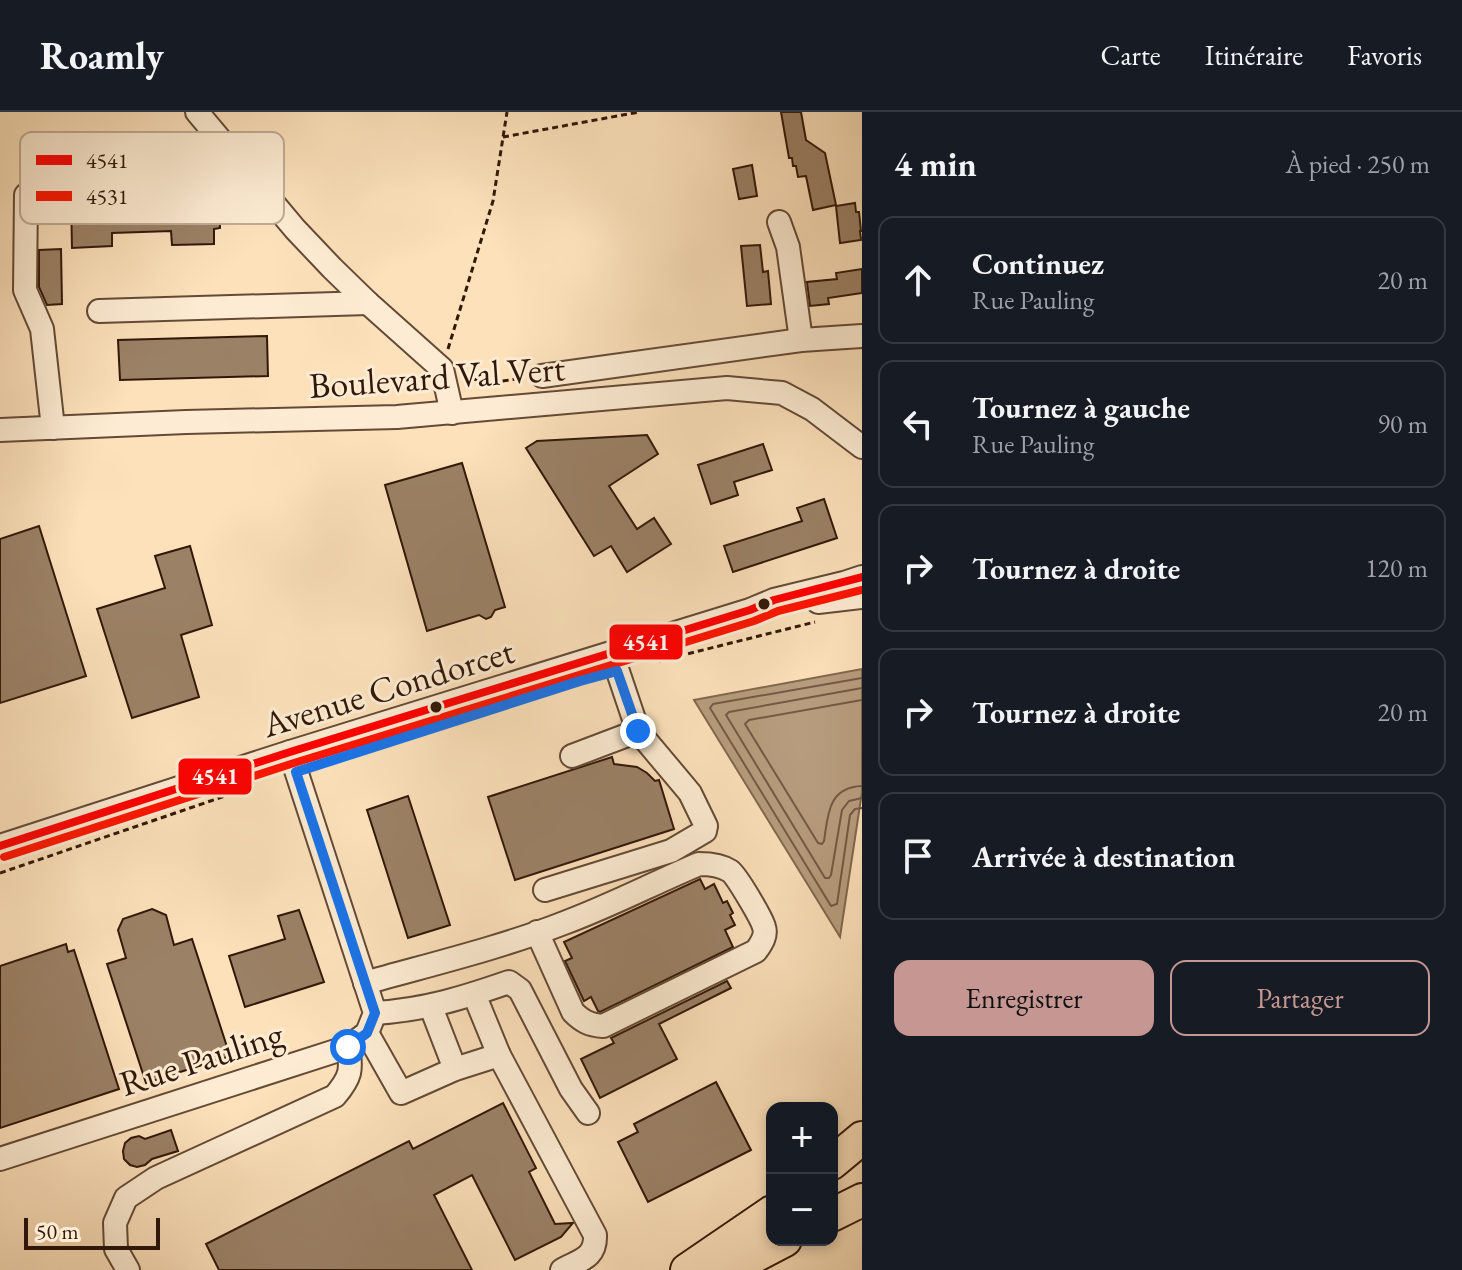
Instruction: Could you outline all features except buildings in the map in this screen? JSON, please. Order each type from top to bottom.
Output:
[{"type":"highway","points":[[838,1158],[862,1138]]},
{"type":"highway","points":[[838,1212],[862,1200]]},
{"type":"highway","points":[[687,1270],[766,1216]]},
{"type":"highway","points":[[728,1270],[774,1246]]},
{"type":"street","points":[[197,112],[214,132]]},
{"type":"street","points":[[284,216],[368,303],[442,369],[452,413]]},
{"type":"street","points":[[779,222],[788,247],[801,340]]},
{"type":"street","points":[[26,224],[25,290],[42,329],[53,428]]},
{"type":"street","points":[[99,311],[368,303]]},
{"type":"street","points":[[542,376],[801,340],[862,336]]},
{"type":"street","name":"Boulevard Val Vert","points":[[0,430],[397,417],[727,388],[782,393],[812,409],[862,447]]},
{"type":"street","name":"Avenue Condorcet","points":[[0,846],[290,752],[614,663],[774,600],[862,577]]},
{"type":"street","name":"Avenue Condorcet","points":[[750,610],[775,610],[862,597]]},
{"type":"street","points":[[545,890],[671,851],[705,831],[706,826],[690,793],[638,731],[614,663]]},
{"type":"street","points":[[572,756],[638,731]]},
{"type":"street","points":[[290,752],[365,983],[371,1023],[401,1093],[455,1069],[499,1055]]},
{"type":"street","points":[[365,983],[498,946],[537,932],[566,923],[699,864],[713,864],[731,871],[765,928],[764,939],[756,951],[603,1026],[582,1021],[573,1012],[537,932]]},
{"type":"street","points":[[371,1023],[509,982],[520,990],[571,1089],[588,1113]]},
{"type":"street","points":[[474,994],[499,1055],[595,1235],[595,1246],[590,1254],[562,1270]]},
{"type":"street","points":[[431,1007],[455,1069]]},
{"type":"street","name":"Rue Pauling","points":[[0,1159],[348,1047],[371,1023]]},
{"type":"street","points":[[128,1270],[116,1249],[115,1223],[126,1198],[156,1178],[335,1096],[348,1082],[351,1065],[348,1047]]},
{"type":"path","points":[[507,112],[493,201],[442,369],[479,381],[542,376]]},
{"type":"path","points":[[503,137],[639,112]]},
{"type":"path","points":[[614,663],[816,622]]},
{"type":"path","points":[[0,873],[228,795]]},
{"type":"water","points":[[862,669],[862,792],[840,937],[694,700]]},
{"type":"transit line","name":"4541","points":[[0,846],[774,600],[862,577]]},
{"type":"transit line","name":"4531","points":[[4,857],[778,611],[862,590]]},
{"type":"route","points":[[348,1047],[367,1033],[375,1013],[296,772],[617,671],[638,731]]}]
